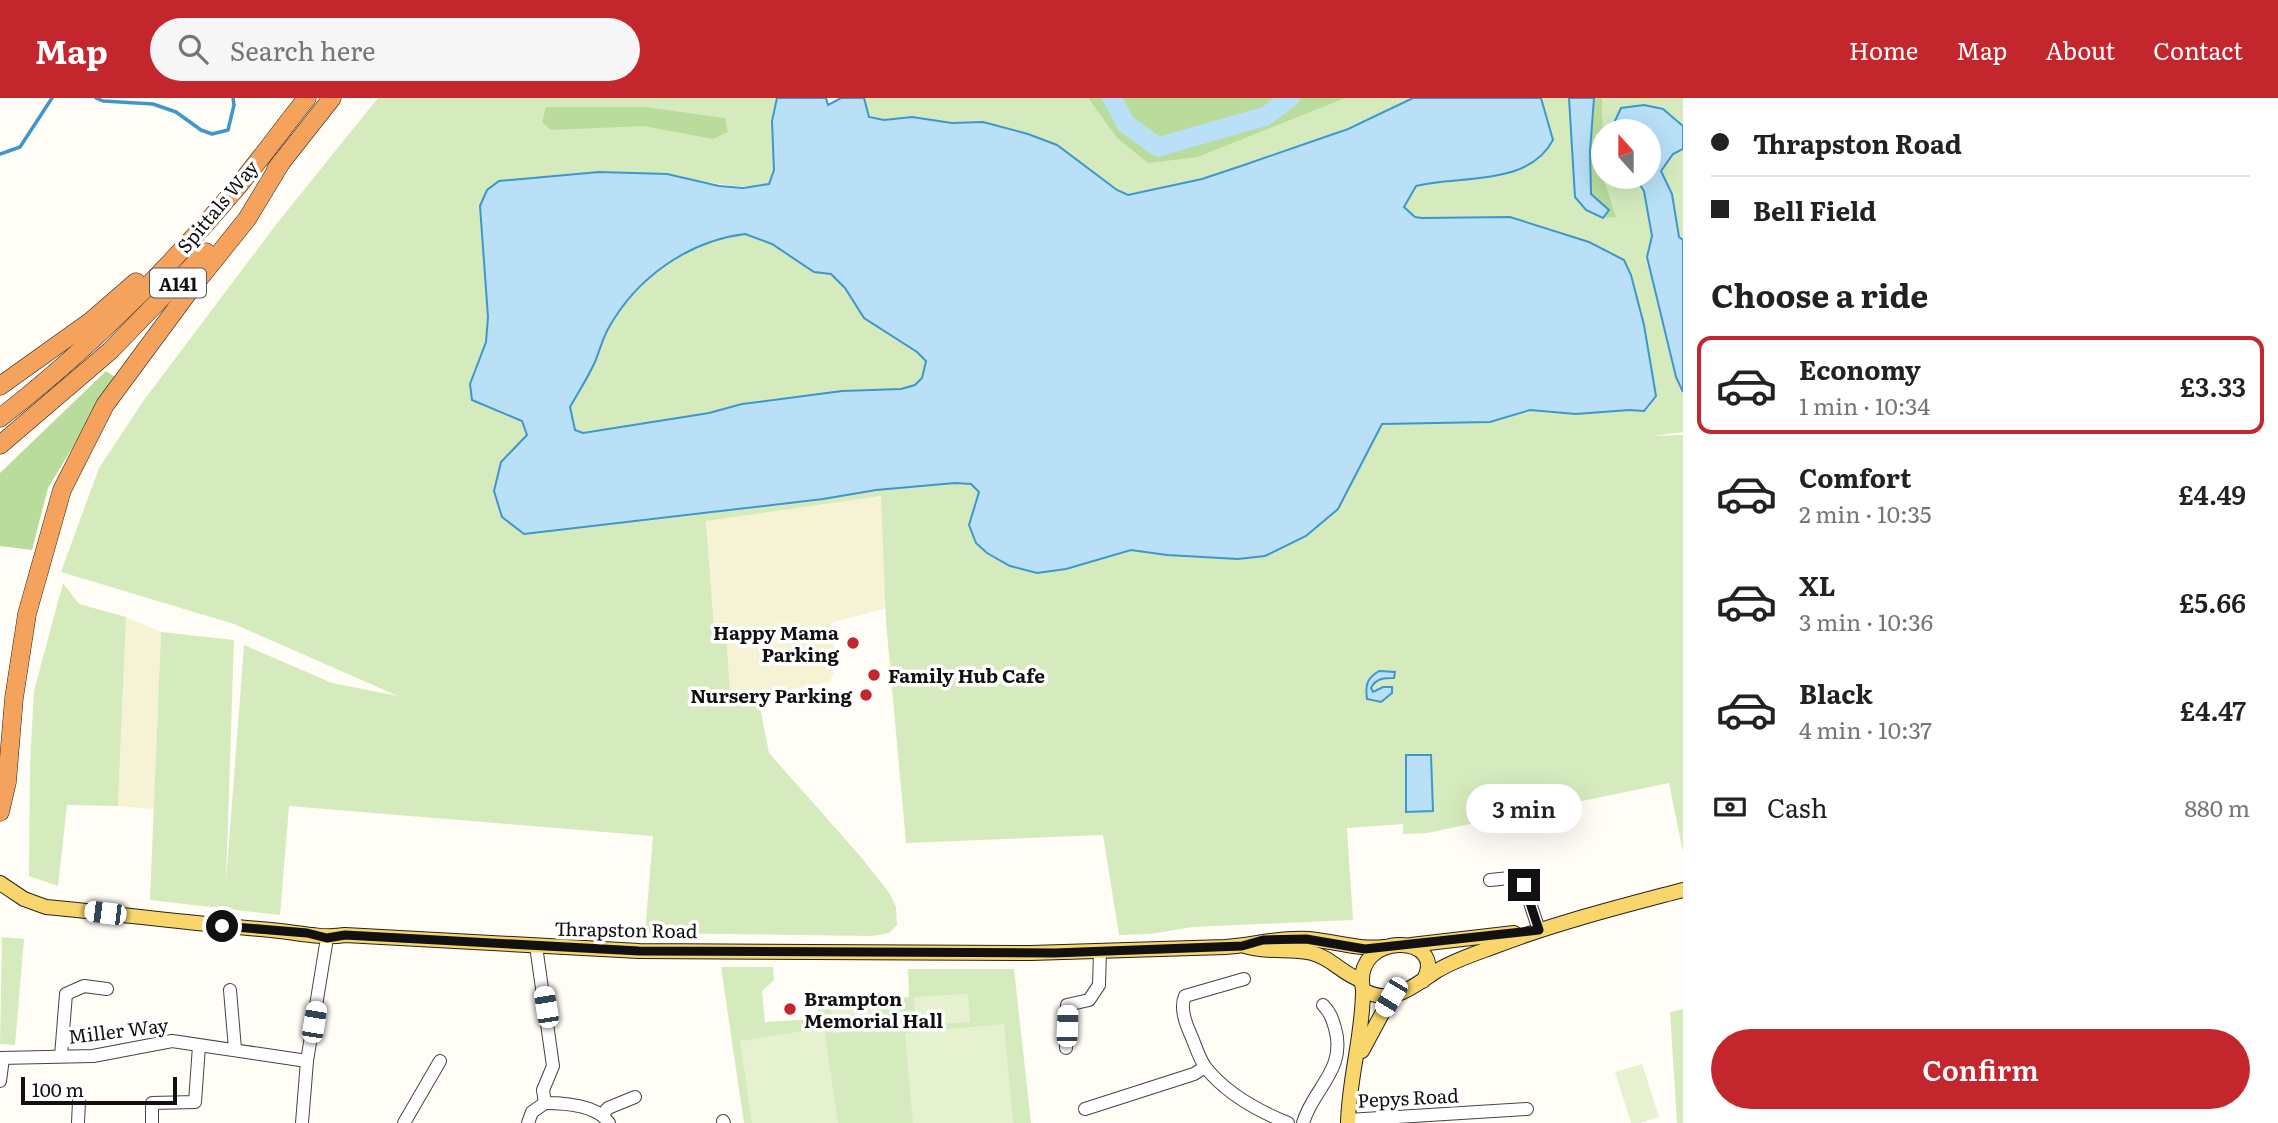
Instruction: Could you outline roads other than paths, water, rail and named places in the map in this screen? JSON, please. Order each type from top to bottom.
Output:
[{"type":"highway","name":"Spittals Way","points":[[0,418],[112,321],[179,253],[236,189],[307,98]]},
{"type":"highway","name":"Spittals Way","points":[[0,444],[72,386],[147,315],[217,241],[332,98]]},
{"type":"highway","points":[[0,812],[7,782],[13,711],[27,614],[62,491],[105,405],[190,290],[247,219],[282,161]]},
{"type":"highway","points":[[0,386],[91,321],[236,189]]},
{"type":"main road","points":[[0,870],[14,892]]},
{"type":"main road","name":"Thrapston Road","points":[[0,883],[35,904],[46,906],[197,924],[307,933],[327,938],[345,935],[639,951],[1100,951],[1242,946],[1263,940],[1306,939],[1365,949],[1537,931]]},
{"type":"main road","points":[[1355,1065],[1391,997],[1413,988],[1456,961],[1537,931],[1683,890]]},
{"type":"main road","points":[[1411,945],[1423,952],[1428,960],[1429,971],[1423,981]]},
{"type":"main road","name":"Thrapston Road","points":[[1242,946],[1264,951],[1309,953],[1328,959],[1371,995],[1391,997]]},
{"type":"main road","points":[[1348,1121],[1363,1010],[1362,985],[1366,961],[1384,947]]},
{"type":"street","points":[[1490,880],[1510,878],[1524,885],[1537,931]]},
{"type":"street","points":[[302,1123],[307,1061],[327,938]]},
{"type":"street","points":[[536,946],[553,1066],[543,1090],[545,1102]]},
{"type":"street","points":[[1066,1048],[1068,1005],[1089,1000],[1099,985],[1100,951]]},
{"type":"street","points":[[1244,979],[1185,996],[1182,1003],[1188,1029],[1205,1066],[1225,1088],[1261,1112],[1288,1123]]},
{"type":"street","points":[[61,1056],[66,994],[84,986],[107,989]]},
{"type":"street","points":[[230,990],[235,1049]]},
{"type":"street","points":[[1303,1123],[1307,1108],[1333,1069],[1339,1043],[1331,1014],[1323,1004]]},
{"type":"street","name":"Miller Way","points":[[1,1058],[93,1056],[172,1041],[307,1061]]},
{"type":"street","points":[[152,1123],[152,1103],[195,1102],[199,1046]]},
{"type":"street","points":[[0,1082],[1,1058]]},
{"type":"street","points":[[404,1123],[440,1061]]},
{"type":"street","points":[[1085,1109],[1194,1074],[1205,1066]]},
{"type":"street","points":[[528,1123],[532,1112],[545,1102],[582,1107],[606,1119],[608,1108],[635,1097]]},
{"type":"street","points":[[78,1123],[79,1101]]},
{"type":"street","name":"Pepys Road","points":[[1348,1121],[1471,1118],[1527,1109]]},
{"type":"water","points":[[777,98],[826,98],[828,105],[841,98],[864,98],[869,117],[884,120],[912,117],[952,123],[983,122],[1057,145],[1117,190],[1128,195],[1202,179],[1244,165],[1348,129],[1413,98],[1541,98],[1553,140],[1542,155],[1510,172],[1416,186],[1404,207],[1415,217],[1422,218],[1510,217],[1589,242],[1624,260],[1631,275],[1644,325],[1656,396],[1644,411],[1576,414],[1530,410],[1490,422],[1382,424],[1338,509],[1306,536],[1265,556],[1238,559],[1131,550],[1066,569],[1037,573],[1010,566],[987,553],[976,543],[969,525],[979,492],[971,484],[955,483],[876,490],[823,499],[524,534],[502,517],[494,491],[501,462],[527,435],[522,421],[472,400],[470,384],[486,342],[488,317],[480,206],[487,190],[499,181],[599,172],[667,174],[719,186],[743,188],[769,184],[774,170],[772,121]],"holes":[[[745,234],[772,244],[814,272],[831,274],[845,288],[864,318],[917,352],[926,361],[922,378],[915,385],[901,389],[842,391],[742,404],[709,413],[583,433],[575,430],[570,407],[591,370],[608,329],[633,294],[649,278],[684,254],[724,238]]]},
{"type":"water","points":[[1569,98],[1594,98],[1590,151],[1591,194],[1609,210],[1603,218],[1586,210],[1575,197]]},
{"type":"water","points":[[1644,105],[1663,109],[1683,126],[1683,149],[1673,154],[1661,171],[1661,119],[1616,119],[1621,108]]},
{"type":"water","points":[[1661,171],[1672,194],[1679,237],[1683,240],[1683,392],[1676,377],[1647,257],[1652,236],[1643,189],[1661,189]]},
{"type":"water","points":[[1379,671],[1395,672],[1394,678],[1378,680],[1371,688],[1373,692],[1383,687],[1392,687],[1392,693],[1381,702],[1367,699],[1366,694],[1369,679]]},
{"type":"water","points":[[1406,755],[1431,755],[1433,811],[1406,812]]},
{"type":"waterway","points":[[0,154],[20,147],[52,98]]},
{"type":"waterway","points":[[96,98],[103,101],[153,104],[176,112],[201,130],[212,134],[228,130],[233,98]]},
{"type":"waterway","points":[[1112,98],[1126,124],[1158,147],[1266,116],[1290,98]]},
{"type":"place","name":"Happy Mama Parking","points":[[853,643]]},
{"type":"place","name":"Family Hub Cafe","points":[[874,675]]},
{"type":"place","name":"Nursery Parking","points":[[866,695]]},
{"type":"place","name":"Brampton Memorial Hall","points":[[790,1009]]}]
